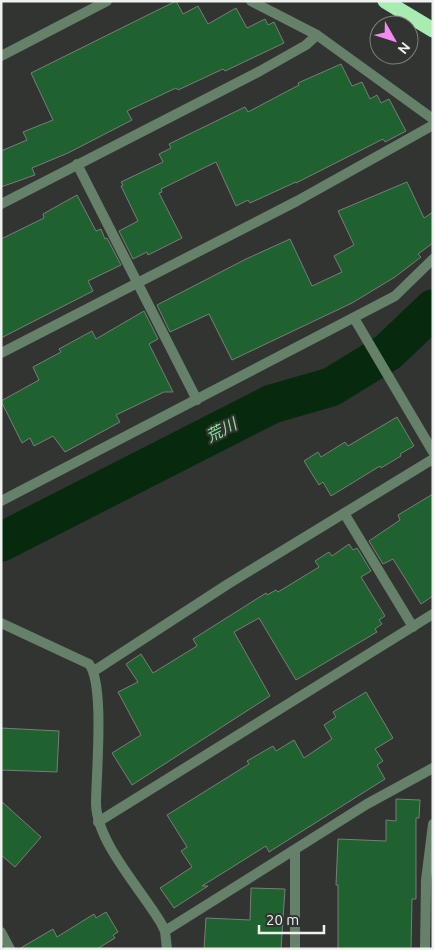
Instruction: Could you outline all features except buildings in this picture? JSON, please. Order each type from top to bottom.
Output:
[{"type":"highway","points":[[385,1],[433,30]]},
{"type":"street","points":[[1,56],[107,1]]},
{"type":"street","points":[[251,1],[316,35],[433,119]]},
{"type":"street","points":[[1,204],[260,71],[306,45],[316,35]]},
{"type":"street","points":[[1,353],[297,201],[433,125]]},
{"type":"street","points":[[76,164],[197,400]]},
{"type":"street","points":[[1,501],[395,296],[433,259]]},
{"type":"street","points":[[354,318],[433,452]]},
{"type":"street","points":[[94,670],[433,458]]},
{"type":"street","points":[[344,513],[413,627]]},
{"type":"street","points":[[98,822],[433,614]]},
{"type":"street","points":[[1,623],[89,664],[94,670],[97,702],[98,822],[106,841],[165,931],[167,949]]},
{"type":"street","points":[[165,931],[367,804],[433,768]]},
{"type":"street","points":[[425,949],[426,880],[433,824]]},
{"type":"street","points":[[295,851],[295,949]]},
{"type":"street","points":[[1,932],[10,949]]},
{"type":"waterway","name":"荒川","points":[[1,542],[272,404],[331,387],[388,352],[433,309]]}]
